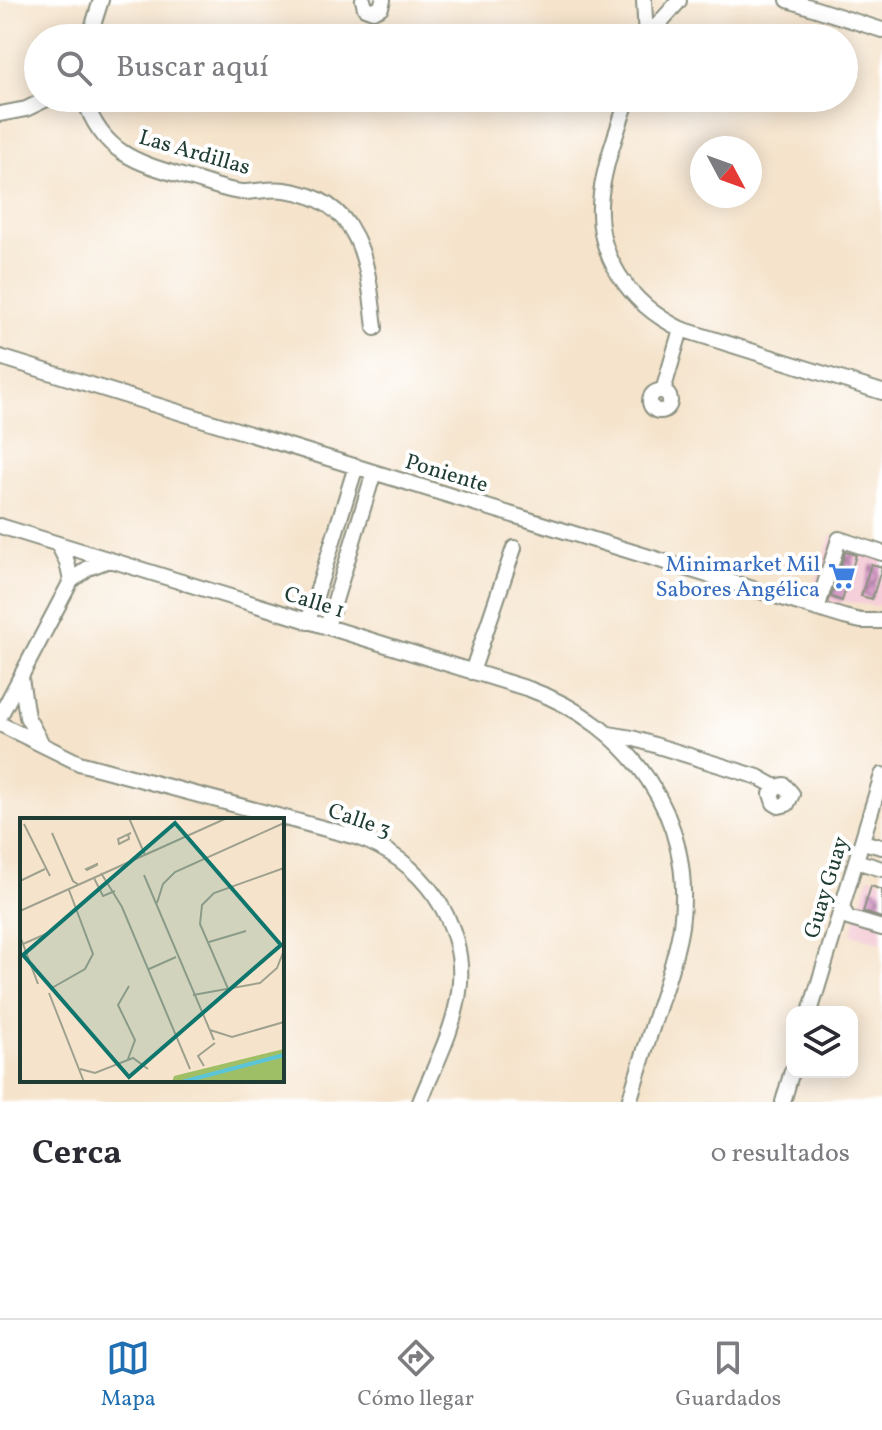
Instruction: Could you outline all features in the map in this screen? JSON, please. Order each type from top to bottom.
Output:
[{"type":"street","points":[[93,24],[101,0]]},
{"type":"street","points":[[363,0],[365,8],[373,11],[381,7],[383,0]]},
{"type":"street","points":[[644,0],[645,24]]},
{"type":"street","points":[[656,0],[681,0]]},
{"type":"street","points":[[659,24],[681,0]]},
{"type":"street","points":[[788,0],[882,30]]},
{"type":"street","points":[[0,114],[24,109]]},
{"type":"street","name":"Las Ardillas","points":[[90,112],[106,139],[139,163],[238,191],[294,192],[329,207],[348,226],[363,250],[375,328]]},
{"type":"street","points":[[624,112],[602,186],[600,217],[612,263],[632,294],[652,312],[681,329],[882,392]]},
{"type":"street","points":[[663,391],[681,329]]},
{"type":"street","name":"Poniente","points":[[0,357],[817,609],[861,621],[882,621]]},
{"type":"street","points":[[308,622],[356,466]]},
{"type":"street","points":[[327,627],[374,472]]},
{"type":"street","name":"Calle 1","points":[[0,526],[554,699],[609,734],[643,771],[663,806],[677,847],[683,890],[678,941],[629,1102]]},
{"type":"street","points":[[817,609],[839,539],[882,553]]},
{"type":"street","points":[[58,544],[67,562],[71,581]]},
{"type":"street","points":[[472,672],[514,548]]},
{"type":"street","points":[[0,716],[71,581],[88,568],[109,560]]},
{"type":"street","points":[[21,678],[27,717],[45,748]]},
{"type":"street","name":"Calle 3","points":[[0,724],[79,763],[270,817]]},
{"type":"street","name":"Calle 1","points":[[609,734],[632,738],[758,777],[776,787]]},
{"type":"street","name":"Guay Guay","points":[[812,1006],[860,862],[882,775]]},
{"type":"street","name":"Guay Guay","points":[[860,862],[877,838],[882,803]]},
{"type":"street","name":"Calle 3","points":[[284,820],[356,837],[386,850],[420,876],[444,911],[458,952],[459,994],[451,1024],[420,1102]]},
{"type":"street","points":[[860,862],[882,869]]},
{"type":"street","points":[[842,918],[882,928]]},
{"type":"street","name":"Guay Guay","points":[[821,1006],[842,918]]},
{"type":"street","points":[[783,1102],[790,1078]]},
{"type":"street","points":[[792,1102],[799,1078]]},
{"type":"shaded area","points":[[831,535],[882,550],[882,604],[875,606],[842,601],[840,608],[810,599]]},
{"type":"shaded area","points":[[869,876],[882,880],[882,943],[851,934]]},
{"type":"building","name":"Minimarket Mil Sabores Angélica","points":[[845,552],[856,555],[842,601],[831,597]]},
{"type":"building","points":[[871,564],[882,567],[872,599],[861,596]]},
{"type":"building","points":[[871,886],[882,890],[882,918],[863,912]]},
{"type":"place","name":"Minimarket Mil Sabores Angélica","points":[[842,576]]}]
